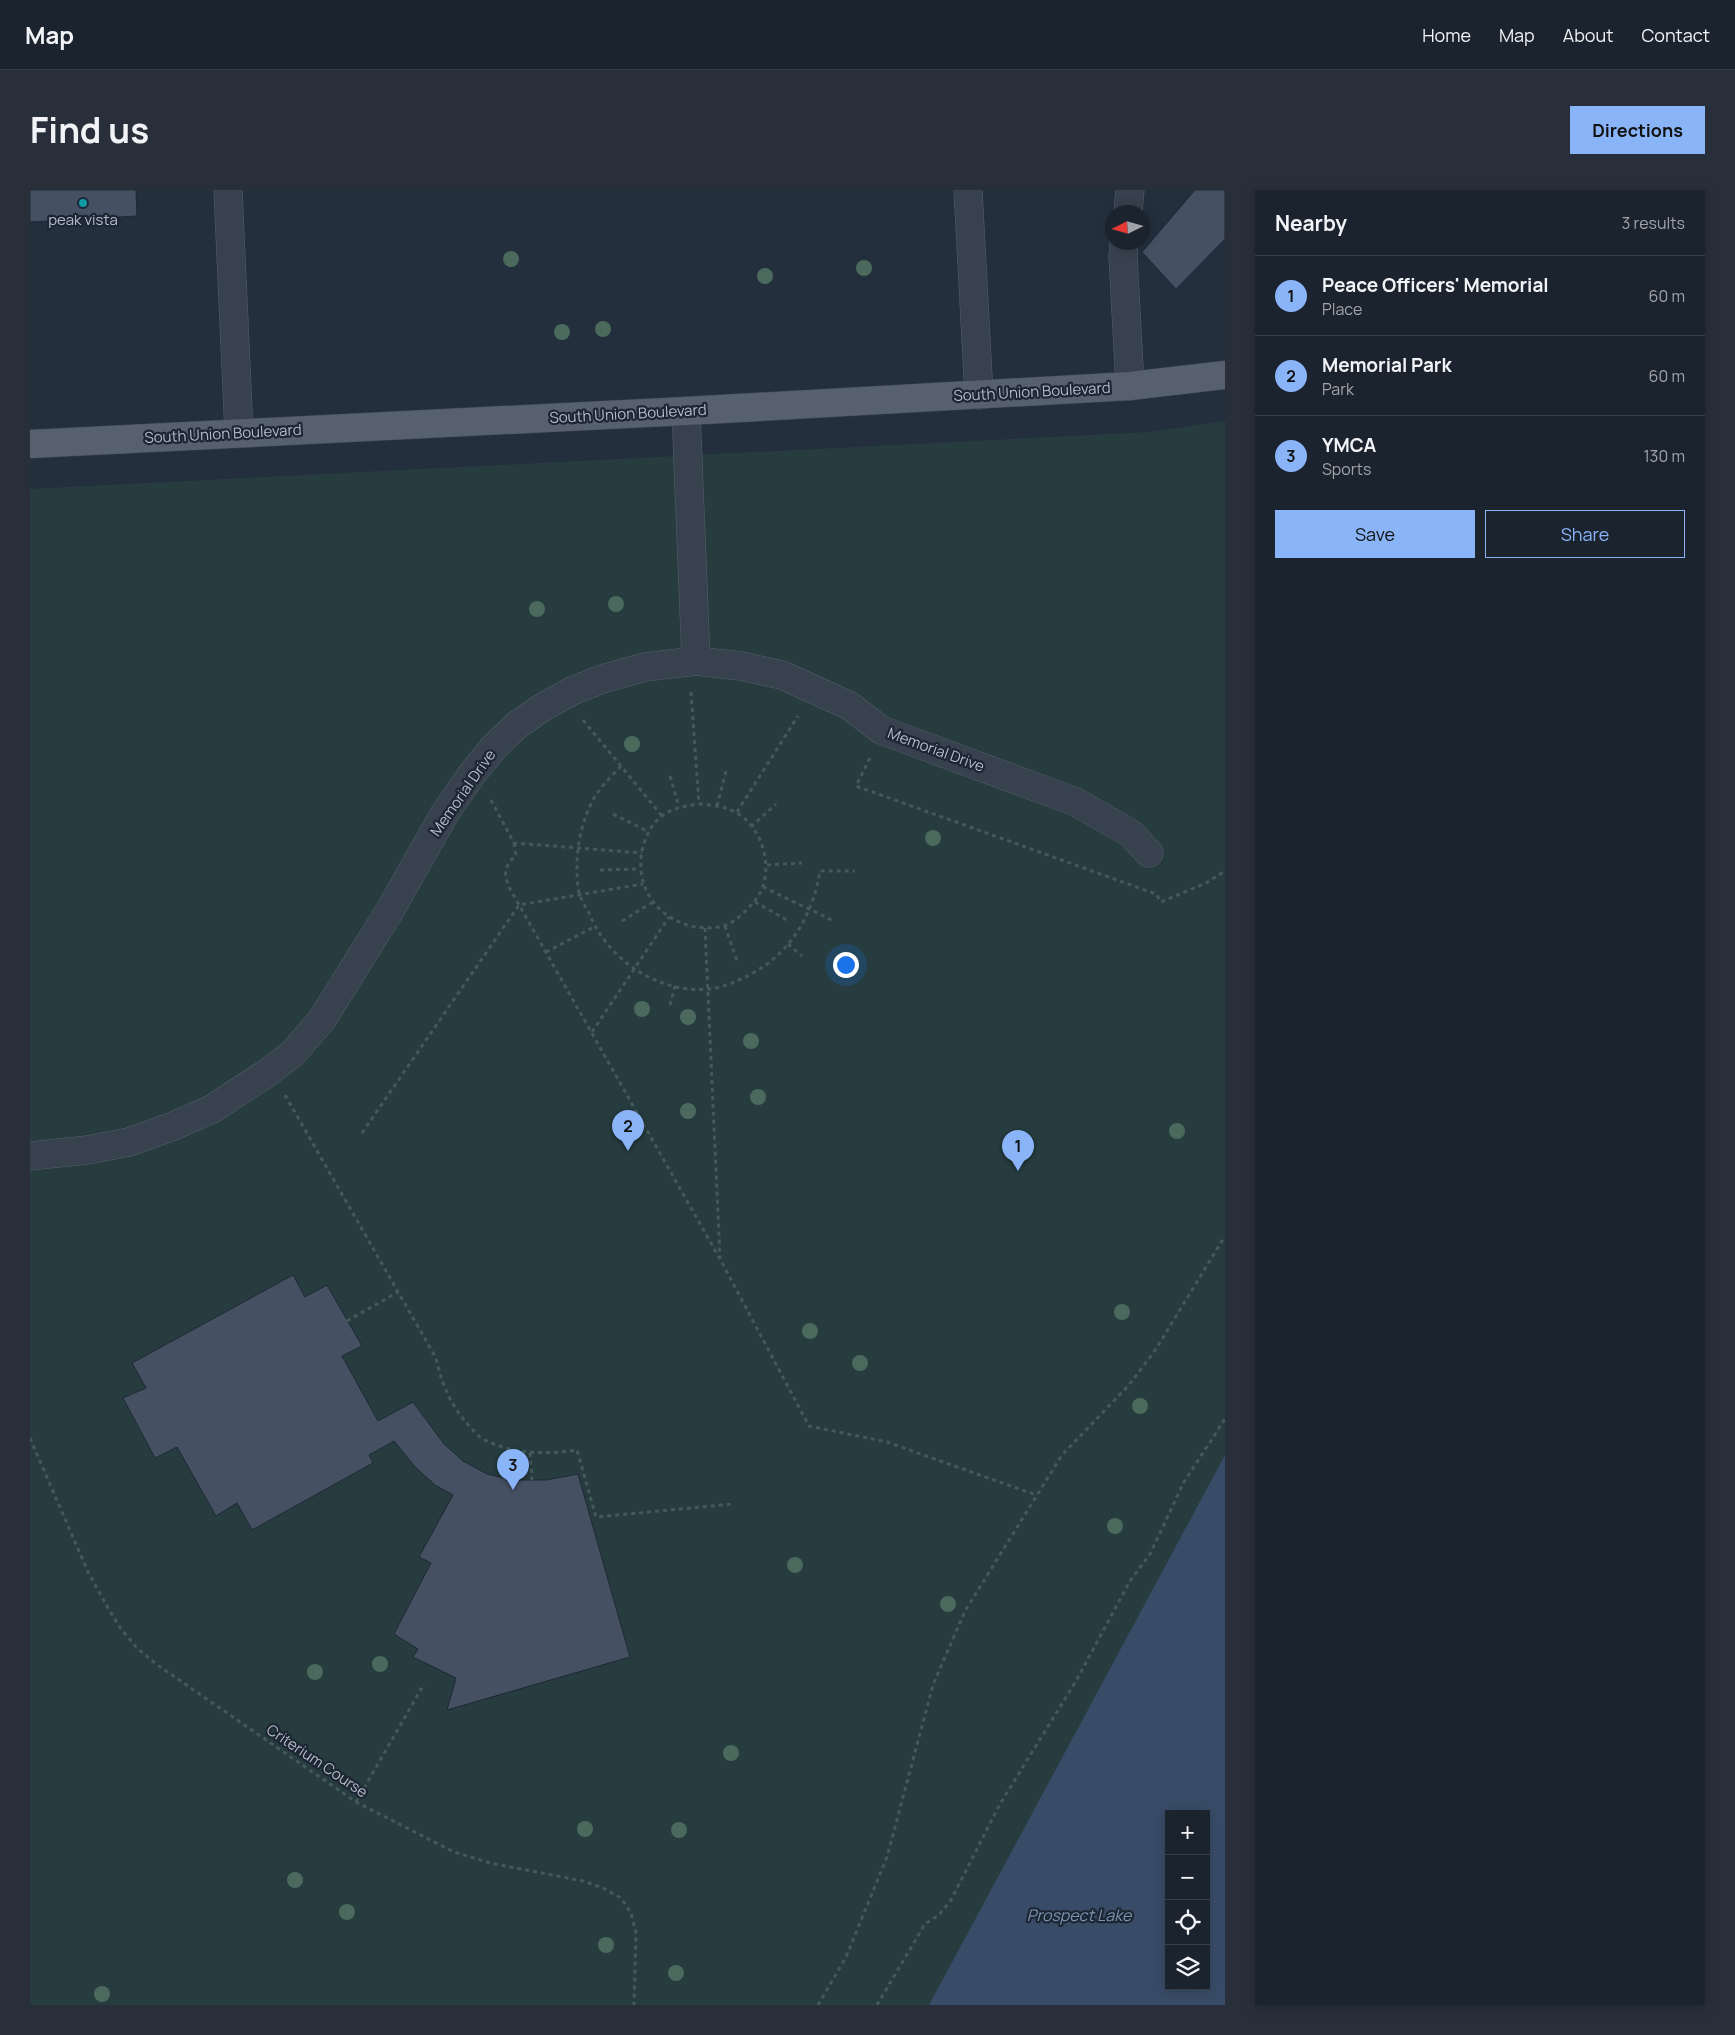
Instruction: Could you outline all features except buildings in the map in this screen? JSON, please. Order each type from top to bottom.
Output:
[{"type":"main road","name":"South Union Boulevard","points":[[30,444],[979,395],[1130,386],[1225,375]]},
{"type":"street","points":[[228,190],[239,433]]},
{"type":"street","points":[[968,190],[979,395]]},
{"type":"street","points":[[1129,205],[1130,190]]},
{"type":"street","points":[[1123,250],[1130,386]]},
{"type":"street","points":[[686,411],[696,661]]},
{"type":"street","name":"Memorial Drive","points":[[30,1156],[87,1150],[130,1142],[154,1133],[212,1109],[292,1054],[321,1021],[389,912],[445,813],[472,774],[494,747],[517,725],[543,707],[572,691],[645,667],[696,661],[741,666],[782,675],[850,706],[881,730],[1076,802],[1130,833],[1149,853]]},
{"type":"path","points":[[691,691],[699,804]]},
{"type":"path","points":[[681,692],[700,692]]},
{"type":"path","points":[[737,812],[799,713],[792,710]]},
{"type":"path","points":[[575,722],[591,715]]},
{"type":"path","points":[[583,719],[662,816]]},
{"type":"path","points":[[864,753],[871,758],[856,786],[1058,858]]},
{"type":"path","points":[[622,766],[602,786],[591,803],[582,826],[578,848],[580,894],[594,927],[614,953],[633,969],[675,986],[708,989],[744,978],[782,952],[788,944],[810,910],[817,891],[820,871],[855,871]]},
{"type":"path","points":[[718,806],[726,770]]},
{"type":"path","points":[[670,776],[679,808]]},
{"type":"path","points":[[495,792],[490,798],[514,843],[516,854],[508,863],[504,876],[720,1258],[809,1426],[887,1442],[1036,1496]]},
{"type":"path","points":[[699,804],[718,806],[737,812],[751,826],[763,846],[767,865],[763,887],[754,902],[739,917],[725,926],[705,928],[686,925],[669,917],[653,902],[643,884],[640,869],[647,832],[662,816],[679,808],[699,804]]},
{"type":"path","points":[[751,826],[776,804]]},
{"type":"path","points":[[613,814],[647,832]]},
{"type":"path","points":[[514,843],[642,853]]},
{"type":"path","points":[[767,865],[802,863]]},
{"type":"path","points":[[600,870],[640,869]]},
{"type":"path","points":[[362,1133],[519,905],[643,884]]},
{"type":"path","points":[[763,887],[834,921]]},
{"type":"path","points":[[622,922],[653,902]]},
{"type":"path","points":[[754,902],[787,920]]},
{"type":"path","points":[[592,1032],[669,917]]},
{"type":"path","points":[[725,926],[738,964]]},
{"type":"path","points":[[546,952],[594,927]]},
{"type":"path","points":[[705,928],[720,1258]]},
{"type":"path","points":[[788,944],[802,956]]},
{"type":"path","points":[[670,1005],[675,986]]},
{"type":"path","points":[[271,1070],[436,1358],[441,1380],[452,1405],[481,1439],[530,1453],[554,1454],[576,1450],[596,1517],[732,1504]]},
{"type":"path","points":[[818,2005],[846,1957],[887,1857],[933,1685],[966,1611],[1062,1455],[1129,1384],[1156,1349],[1225,1236]]},
{"type":"path","points":[[347,1321],[398,1292]]},
{"type":"path","points":[[877,2005],[925,1924],[939,1915],[952,1900],[1000,1804],[1076,1681],[1130,1581],[1150,1554],[1184,1482],[1225,1418]]},
{"type":"path","name":"Criterium Course","points":[[30,1438],[88,1572],[112,1615],[137,1648],[156,1664],[356,1802],[454,1852],[490,1863],[583,1881],[603,1888],[620,1898],[631,1913],[636,1934],[634,2005]]},
{"type":"path","points":[[530,1453],[532,1480]]},
{"type":"path","points":[[356,1802],[424,1684]]},
{"type":"green space","points":[[1225,421],[1225,2005],[30,2005],[30,489],[1148,432]]},
{"type":"water","name":"Prospect Lake","points":[[1225,1455],[1225,2005],[929,2005]]},
{"type":"place","name":"peak vista","points":[[83,203]]},
{"type":"place","name":"Memorial Park","points":[[628,1151]]},
{"type":"place","name":"Peace Officers' Memorial","points":[[1018,1171]]},
{"type":"place","name":"YMCA","points":[[513,1490]]}]
